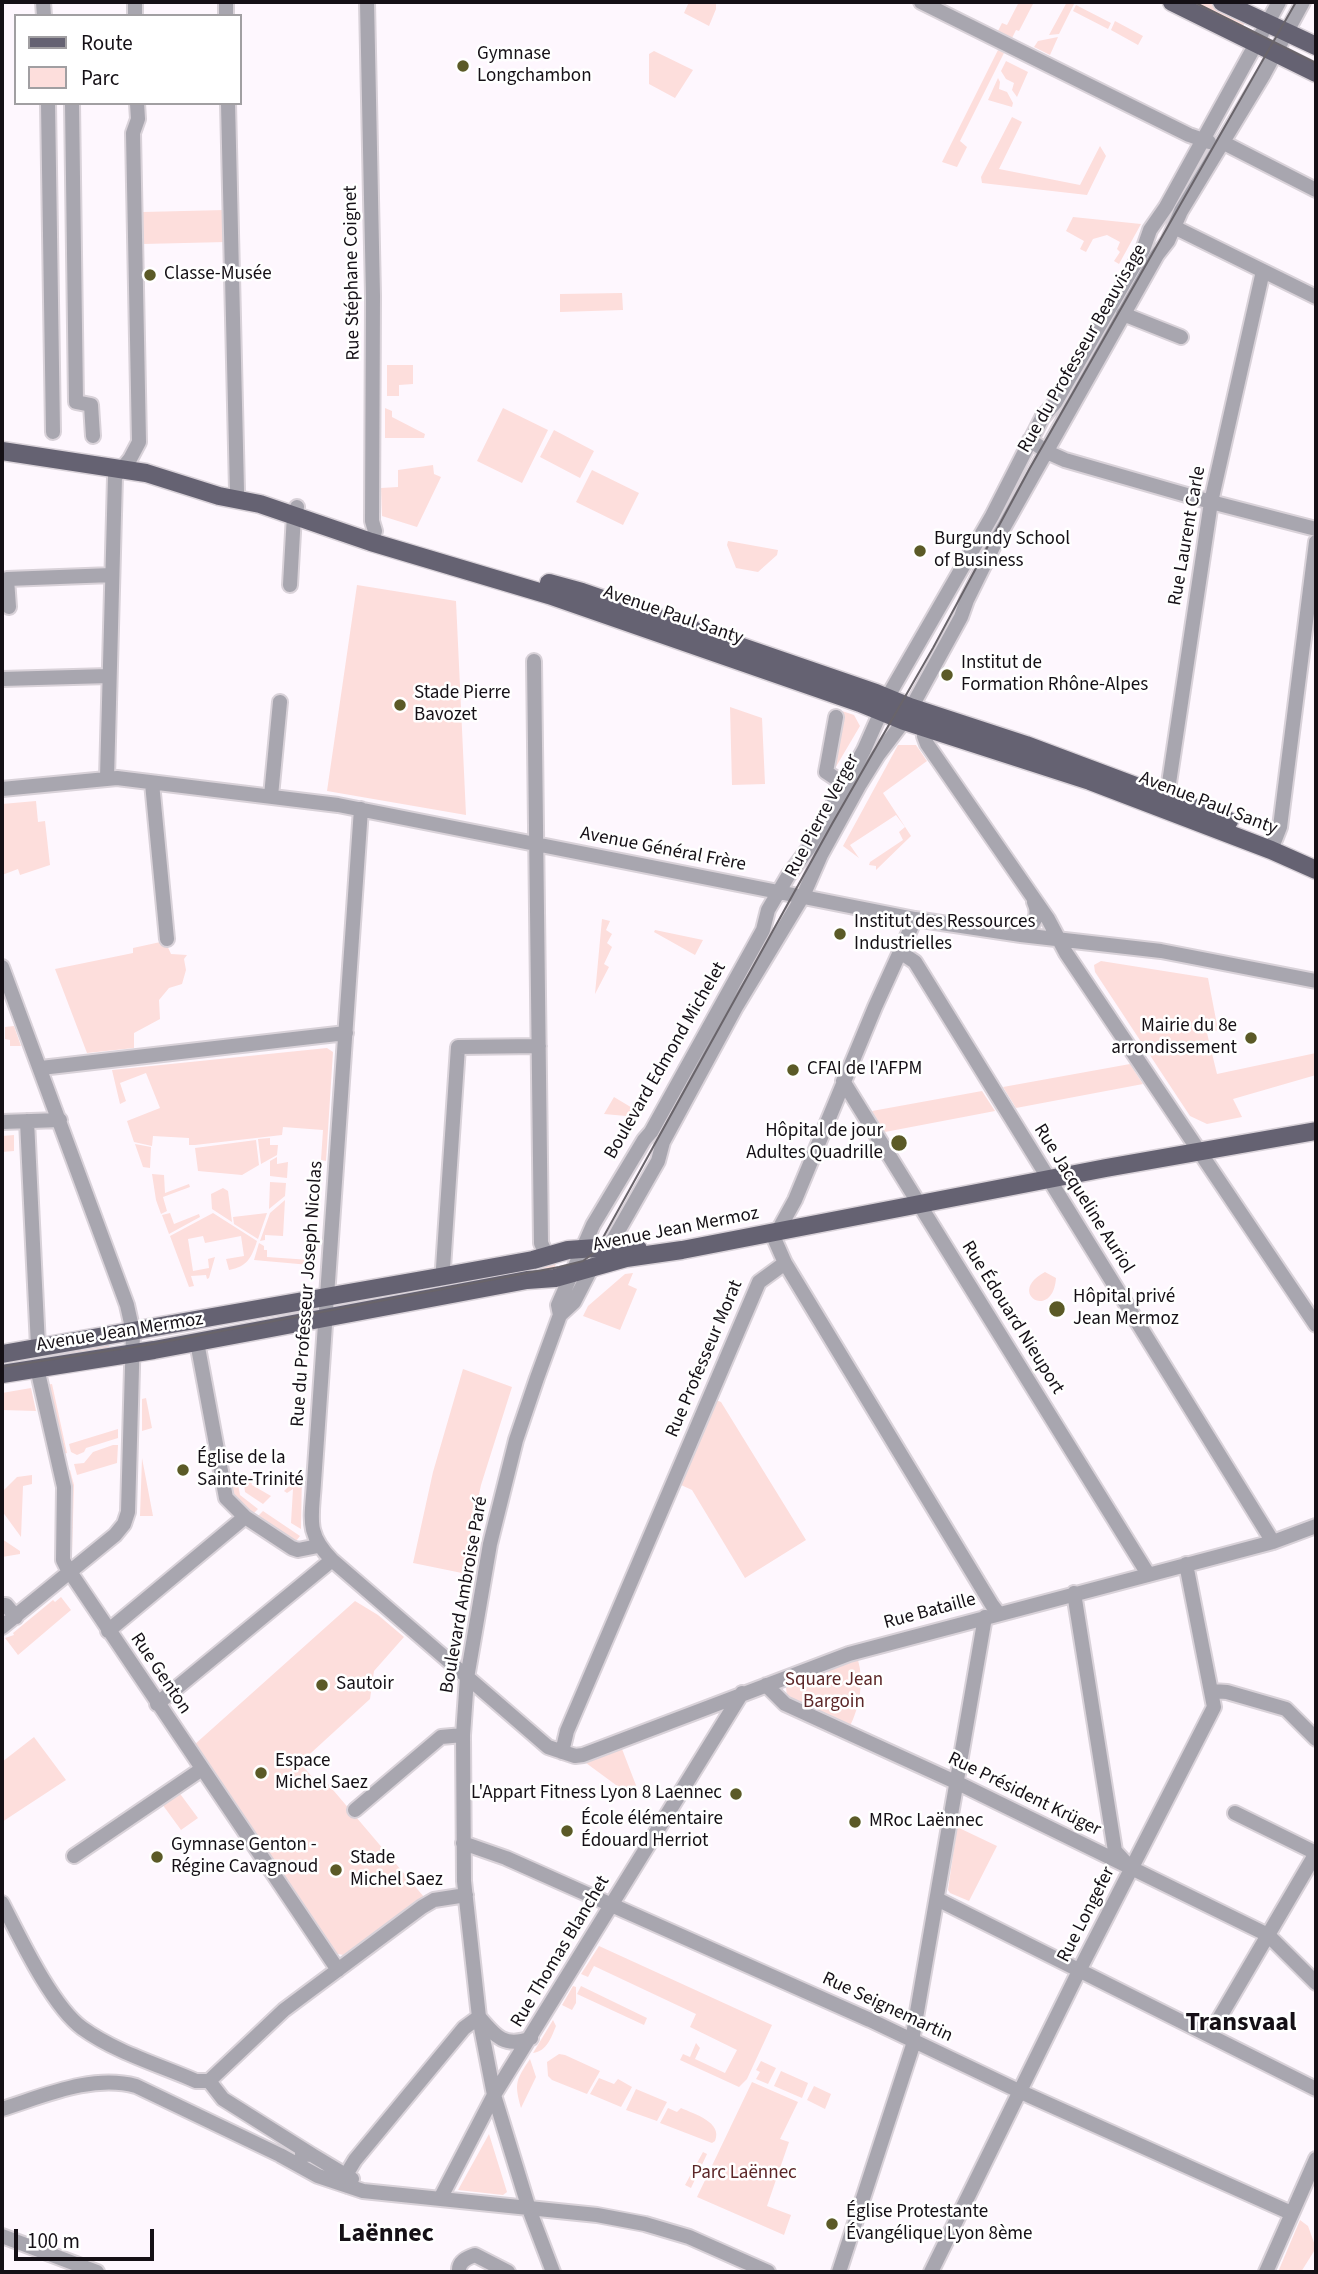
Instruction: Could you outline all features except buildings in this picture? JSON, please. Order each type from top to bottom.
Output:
[{"type":"main road","points":[[1172,2],[1316,73]]},
{"type":"main road","points":[[1222,2],[1316,46]]},
{"type":"main road","name":"Avenue Paul Santy","points":[[2,439],[126,464],[296,511],[373,537],[582,592],[907,714],[1006,738],[1163,803],[1273,845],[1316,857]]},
{"type":"main road","name":"Avenue Paul Santy","points":[[2,451],[126,464]]},
{"type":"main road","name":"Avenue Paul Santy","points":[[1273,845],[1316,870]]},
{"type":"main road","name":"Avenue Jean Mermoz","points":[[1199,1149],[1316,1124]]},
{"type":"main road","name":"Avenue Jean Mermoz","points":[[2,1374],[99,1357],[132,1361],[197,1342],[327,1319],[439,1295],[555,1278],[626,1258],[917,1200],[1199,1149],[1316,1131]]},
{"type":"main road","name":"Avenue Jean Mermoz","points":[[2,1354],[445,1276],[583,1248],[609,1247],[628,1251],[780,1227]]},
{"type":"street","name":"Rue Stéphane Coignet","points":[[367,2],[373,296],[373,537]]},
{"type":"street","points":[[922,2],[1203,140],[1216,144],[1224,143],[1316,190]]},
{"type":"street","name":"Rue du Professeur Beauvisage","points":[[884,704],[992,516],[1030,440],[1143,250],[1150,230],[1166,207],[1279,2]]},
{"type":"street","name":"Rue du Professeur Beauvisage","points":[[907,714],[961,617],[996,541],[1123,314],[1168,241],[1181,211],[1224,143],[1303,2]]},
{"type":"street","points":[[48,105],[53,432]]},
{"type":"street","points":[[72,105],[76,402],[91,405],[93,436]]},
{"type":"street","points":[[107,778],[115,477],[139,442],[133,133],[138,119],[138,105]]},
{"type":"street","points":[[228,105],[236,495]]},
{"type":"street","points":[[1174,227],[1316,297]]},
{"type":"street","name":"Rue Laurent Carle","points":[[1163,803],[1211,502],[1263,271]]},
{"type":"street","points":[[1123,314],[1181,337]]},
{"type":"street","points":[[1030,440],[1065,460],[1316,529]]},
{"type":"street","points":[[290,585],[296,511]]},
{"type":"street","points":[[1273,845],[1280,827],[1316,542]]},
{"type":"street","points":[[9,607],[7,579],[112,575]]},
{"type":"street","points":[[534,661],[541,1243],[547,1256]]},
{"type":"street","points":[[2,679],[109,676]]},
{"type":"street","points":[[271,796],[280,702]]},
{"type":"street","name":"Rue Pierre Verger","points":[[779,892],[808,849],[863,750],[884,704]]},
{"type":"street","name":"Rue Pierre Verger","points":[[803,896],[821,855],[860,784],[907,714]]},
{"type":"street","name":"Rue Pierre Verger","points":[[836,717],[826,772],[844,783]]},
{"type":"street","points":[[930,721],[924,736],[927,744],[1028,891],[1060,939],[1066,953],[1082,973],[1316,1325]]},
{"type":"street","name":"Avenue Général Frère","points":[[2,789],[107,778],[361,809],[915,919],[1021,935],[1161,951],[1316,981]]},
{"type":"street","points":[[152,783],[167,939]]},
{"type":"street","name":"Rue du Professeur Joseph Nicolas","points":[[318,1546],[311,1524],[361,809]]},
{"type":"street","points":[[1021,935],[1031,928],[1038,910],[1028,891]]},
{"type":"street","name":"Boulevard Edmond Michelet","points":[[572,1274],[593,1224],[651,1132],[757,941],[768,910],[779,892]]},
{"type":"street","name":"Boulevard Edmond Michelet","points":[[592,1267],[609,1247],[658,1161],[663,1142],[736,1007],[803,896]]},
{"type":"street","points":[[839,2272],[913,2045],[957,1783],[993,1613],[785,1263],[774,1238],[795,1200],[915,919]]},
{"type":"street","points":[[1082,973],[1079,962],[1081,955],[1086,948],[1097,943]]},
{"type":"street","name":"Rue Jacqueline Auriol","points":[[900,952],[915,962],[1273,1542]]},
{"type":"street","points":[[2,967],[127,1305],[133,1332],[127,1518],[115,1535],[2,1627]]},
{"type":"street","points":[[41,1068],[346,1033]]},
{"type":"street","points":[[445,1276],[443,1268],[458,1046],[539,1046]]},
{"type":"street","name":"Rue Édouard Nieuport","points":[[844,1081],[1147,1574]]},
{"type":"street","points":[[2,1122],[60,1120]]},
{"type":"street","points":[[27,1121],[38,1346]]},
{"type":"street","name":"Rue Professeur Morat","points":[[562,1752],[567,1731],[759,1282],[785,1263]]},
{"type":"street","name":"Boulevard Ambroise Paré","points":[[553,2272],[529,2209],[494,2095],[479,2017],[463,1843],[463,1735],[467,1678],[490,1544],[503,1490],[528,1403],[561,1315],[574,1302],[592,1267]]},
{"type":"street","name":"Boulevard Ambroise Paré","points":[[561,1315],[558,1305],[572,1274]]},
{"type":"street","points":[[197,1342],[224,1491],[230,1504],[292,1548],[298,1550],[318,1546],[548,1747],[562,1752]]},
{"type":"street","name":"Rue Genton","points":[[37,1368],[64,1487],[63,1560],[69,1573],[338,1970]]},
{"type":"street","points":[[108,1632],[245,1517]]},
{"type":"street","name":"Rue Bataille","points":[[562,1752],[575,1756],[583,1755],[849,1654],[993,1613],[1273,1542],[1316,1526]]},
{"type":"street","points":[[157,1704],[332,1560]]},
{"type":"street","name":"Rue Longefer","points":[[931,2272],[1079,1971],[1214,1707],[1185,1564]]},
{"type":"street","points":[[1074,1593],[1115,1850],[1132,1868]]},
{"type":"street","points":[[2,1605],[6,1605],[16,1617]]},
{"type":"street","name":"Rue Président Krüger","points":[[766,1685],[785,1704],[957,1783],[1268,1935],[1316,1983]]},
{"type":"street","points":[[1212,1691],[1227,1692],[1286,1709],[1316,1739]]},
{"type":"street","name":"Rue Thomas Blanchet","points":[[440,2199],[494,2095],[742,1693]]},
{"type":"street","points":[[712,1704],[722,1717],[720,1728]]},
{"type":"street","points":[[355,1810],[441,1737],[463,1735]]},
{"type":"street","points":[[74,1856],[202,1769]]},
{"type":"street","points":[[1210,2034],[1316,1853],[1234,1813]]},
{"type":"street","name":"Rue Seignemartin","points":[[463,1843],[494,1853],[612,1905],[1292,2213]]},
{"type":"street","points":[[2,1903],[48,1987],[65,2013],[80,2027],[108,2044],[196,2081],[209,2081],[284,2010],[423,1906],[434,1900],[466,1895]]},
{"type":"street","points":[[937,1899],[1316,2089]]},
{"type":"street","points":[[347,2180],[355,2160],[464,2028],[479,2017],[500,2039],[518,2043],[531,2038]]},
{"type":"street","points":[[2,2109],[99,2081],[125,2082],[347,2180],[378,2191],[597,2215],[645,2224],[689,2237],[768,2272]]},
{"type":"street","points":[[209,2081],[223,2099],[328,2180],[347,2180]]},
{"type":"street","points":[[1266,2272],[1316,2159]]},
{"type":"street","points":[[2,2236],[97,2272]]},
{"type":"street","points":[[461,2267],[475,2255],[508,2272]]},
{"type":"green space","points":[[689,2],[716,2],[709,26],[684,13]]},
{"type":"green space","points":[[1019,2],[1034,2],[1019,31],[1016,30],[1012,38],[998,31],[1002,23],[1007,25]]},
{"type":"green space","points":[[1067,2],[1075,2],[1059,34],[1049,35]]},
{"type":"green space","points":[[1188,2],[1209,2],[1246,20],[1242,28]]},
{"type":"green space","points":[[1076,5],[1111,23],[1108,29],[1073,11]]},
{"type":"green space","points":[[1115,21],[1143,36],[1138,45],[1111,30]]},
{"type":"green space","points":[[1058,37],[1050,55],[1034,47],[1038,41]]},
{"type":"green space","points":[[998,50],[1004,53],[960,141],[967,147],[957,167],[942,162]]},
{"type":"green space","points":[[654,51],[693,70],[675,98],[649,84],[649,54]]},
{"type":"green space","points":[[1006,61],[1028,72],[1017,97],[1012,90],[1014,83],[1006,79],[1001,71]]},
{"type":"green space","points":[[998,78],[999,89],[1007,92],[1013,103],[1012,107],[988,100]]},
{"type":"green space","points":[[1012,117],[1022,122],[999,169],[1080,185],[1100,146],[1106,156],[1087,195],[982,183],[981,177]]},
{"type":"green space","points":[[225,210],[226,242],[143,244],[143,212]]},
{"type":"green space","points":[[1073,217],[1141,224],[1119,264],[1114,261],[1120,252],[1117,249],[1120,242],[1107,235],[1093,239],[1086,252],[1080,249],[1084,241],[1066,231]]},
{"type":"green space","points":[[622,293],[623,310],[560,312],[560,294]]},
{"type":"green space","points":[[387,365],[413,365],[413,384],[399,385],[399,396],[387,396]]},
{"type":"green space","points":[[385,408],[392,411],[392,417],[425,434],[424,438],[385,438]]},
{"type":"green space","points":[[503,408],[548,430],[522,483],[477,461]]},
{"type":"green space","points":[[554,430],[594,451],[580,478],[540,457]]},
{"type":"green space","points":[[433,465],[434,474],[441,477],[417,527],[382,516],[381,488],[398,487],[398,470]]},
{"type":"green space","points":[[592,470],[639,493],[623,525],[576,502]]},
{"type":"green space","points":[[728,541],[778,550],[777,555],[758,572],[736,568]]},
{"type":"green space","name":"Stade Pierre Bavozet","points":[[357,585],[456,601],[466,815],[327,791]]},
{"type":"green space","points":[[730,707],[762,718],[765,784],[732,785]]},
{"type":"green space","points":[[842,711],[854,715],[860,726],[834,770],[829,769],[838,728],[844,717]]},
{"type":"green space","points":[[898,745],[916,745],[927,761],[883,793],[911,836],[876,870],[876,866],[869,865],[870,862],[903,840],[899,832],[905,827],[896,815],[850,845],[859,858],[843,846]]},
{"type":"green space","points":[[36,801],[38,822],[45,821],[50,865],[20,875],[18,869],[2,875],[2,804]]},
{"type":"green space","points":[[602,919],[610,921],[606,930],[612,934],[607,943],[612,947],[604,964],[609,967],[595,994]]},
{"type":"green space","points":[[655,930],[703,940],[695,955],[654,932]]},
{"type":"green space","points":[[165,941],[171,954],[187,955],[184,959],[186,970],[182,984],[169,988],[159,1000],[160,1019],[134,1033],[134,1048],[87,1053],[55,969],[133,953],[133,948]]},
{"type":"green space","points":[[1101,961],[1208,978],[1218,1030],[1207,1033],[1217,1074],[1316,1053],[1316,1075],[1233,1099],[1242,1117],[1207,1124],[1190,1116],[1095,972],[1094,965]]},
{"type":"green space","points":[[14,1026],[21,1046],[10,1046],[10,1040],[5,1039],[5,1027]]},
{"type":"green space","points":[[327,1048],[333,1052],[326,1161],[321,1160],[323,1130],[283,1127],[282,1135],[195,1145],[189,1145],[189,1138],[153,1136],[152,1146],[134,1142],[127,1121],[160,1108],[146,1073],[120,1083],[126,1101],[120,1104],[112,1070]]},
{"type":"green space","points":[[1130,1064],[1143,1084],[1016,1108],[1003,1087]]},
{"type":"green space","points":[[982,1091],[995,1111],[885,1132],[872,1111]]},
{"type":"green space","points":[[614,1097],[639,1112],[637,1117],[604,1114]]},
{"type":"green space","points":[[14,1135],[14,1151],[2,1152],[2,1136]]},
{"type":"green space","points":[[270,1138],[270,1145],[278,1145],[277,1155],[261,1164],[258,1139]]},
{"type":"green space","points":[[256,1140],[259,1165],[242,1175],[198,1171],[195,1148]]},
{"type":"green space","points":[[135,1144],[151,1147],[150,1168],[143,1167]]},
{"type":"green space","points":[[277,1157],[277,1164],[288,1162],[287,1178],[270,1176],[270,1161]]},
{"type":"green space","points":[[152,1174],[164,1175],[165,1193],[189,1184],[190,1187],[163,1197],[167,1211],[161,1214],[156,1200]]},
{"type":"green space","points":[[270,1182],[286,1183],[285,1196],[269,1209]]},
{"type":"green space","points":[[223,1188],[228,1191],[232,1222],[212,1209],[211,1194]]},
{"type":"green space","points":[[285,1200],[283,1236],[265,1235],[265,1240],[260,1241],[270,1213]]},
{"type":"green space","points":[[170,1213],[174,1224],[199,1214],[200,1217],[169,1234],[162,1215]]},
{"type":"green space","points":[[213,1213],[257,1241],[248,1260],[229,1270],[226,1259],[244,1256],[241,1236],[205,1243],[203,1236],[188,1239],[193,1271],[209,1268],[208,1259],[215,1257],[209,1278],[207,1279],[206,1275],[191,1276],[194,1286],[189,1287],[170,1236]]},
{"type":"green space","points":[[267,1213],[258,1239],[234,1224],[233,1217]]},
{"type":"green space","points":[[259,1243],[267,1250],[267,1257],[310,1260],[310,1265],[254,1260]]},
{"type":"green space","points":[[558,1258],[554,1269],[350,1308],[347,1297]]},
{"type":"green space","points":[[1045,1272],[1056,1278],[1053,1291],[1047,1299],[1041,1301],[1030,1295],[1029,1288],[1034,1280]]},
{"type":"green space","points":[[633,1273],[628,1285],[637,1289],[620,1330],[583,1316],[588,1306],[625,1274]]},
{"type":"green space","points":[[108,1341],[110,1352],[2,1369],[2,1360]]},
{"type":"green space","points":[[463,1369],[512,1387],[481,1485],[462,1573],[413,1563],[433,1472]]},
{"type":"green space","points":[[52,1384],[67,1453],[60,1455],[44,1385]]},
{"type":"green space","points":[[31,1388],[36,1411],[2,1410],[2,1393]]},
{"type":"green space","points":[[146,1398],[152,1428],[142,1431],[142,1399]]},
{"type":"green space","points":[[716,1400],[721,1402],[806,1540],[745,1578],[692,1490],[681,1485]]},
{"type":"green space","points":[[118,1429],[118,1438],[86,1448],[77,1455],[71,1452],[69,1444]]},
{"type":"green space","points":[[118,1445],[117,1463],[77,1475],[74,1464],[84,1463],[93,1452]]},
{"type":"green space","points":[[142,1458],[153,1516],[140,1516]]},
{"type":"green space","points":[[70,1470],[74,1485],[72,1553],[65,1553],[63,1472]]},
{"type":"green space","points":[[302,1473],[301,1529],[291,1523],[293,1489],[287,1493],[284,1491]]},
{"type":"green space","points":[[32,1475],[32,1484],[23,1486],[21,1537],[2,1511],[2,1492],[17,1477]]},
{"type":"green space","points":[[258,1475],[259,1479],[251,1481],[252,1485],[271,1496],[263,1504],[245,1492],[243,1477]]},
{"type":"green space","points":[[237,1479],[240,1495],[258,1509],[254,1513],[235,1496],[230,1480]]},
{"type":"green space","points":[[263,1511],[300,1536],[296,1541],[258,1516]]},
{"type":"green space","points":[[2,1539],[20,1551],[20,1554],[2,1557]]},
{"type":"green space","points":[[61,1597],[71,1610],[18,1655],[5,1638],[14,1635],[13,1633],[53,1600],[55,1602]]},
{"type":"green space","name":"Espace Michel Saez","points":[[355,1601],[378,1615],[404,1637],[374,1671],[370,1699],[300,1763],[322,1788],[328,1784],[424,1897],[343,1955],[333,1953],[194,1745]]},
{"type":"green space","name":"Square Jean Bargoin","points":[[858,1660],[860,1693],[850,1726],[787,1696],[786,1688],[791,1683]]},
{"type":"green space","points":[[34,1737],[66,1780],[2,1822],[2,1762]]},
{"type":"green space","points":[[622,1749],[639,1793],[635,1799],[586,1763]]},
{"type":"green space","points":[[178,1791],[198,1818],[181,1830],[162,1804]]},
{"type":"green space","points":[[957,1827],[997,1846],[969,1901],[948,1890]]},
{"type":"green space","points":[[599,1946],[772,2025],[747,2079],[739,2087],[680,2060],[683,2054],[690,2057],[696,2043],[700,2048],[695,2059],[725,2073],[737,2050],[690,2027],[696,2014],[594,1966],[588,1977],[581,1974]]},
{"type":"green space","points":[[573,1986],[576,1987],[576,2003],[572,2010],[562,2005]]},
{"type":"green space","points":[[581,1986],[647,2018],[644,2025],[577,1994]]},
{"type":"green space","points":[[553,2020],[556,2026],[548,2043],[542,2050],[533,2053]]},
{"type":"green space","points":[[559,2054],[600,2071],[587,2094],[548,2076],[547,2062]]},
{"type":"green space","points":[[530,2059],[536,2077],[521,2108],[517,2093],[518,2082]]},
{"type":"green space","points":[[761,2061],[776,2068],[768,2084],[756,2079],[760,2072],[756,2070]]},
{"type":"green space","points":[[781,2071],[808,2083],[802,2098],[774,2086]]},
{"type":"green space","points":[[599,2078],[614,2084],[618,2079],[632,2087],[621,2107],[590,2094]]},
{"type":"green space","name":"Parc Laënnec","points":[[752,2082],[798,2102],[780,2139],[789,2142],[767,2206],[791,2215],[784,2235],[697,2197]]},
{"type":"green space","points":[[814,2086],[831,2094],[825,2109],[807,2100]]},
{"type":"green space","points":[[636,2089],[667,2102],[657,2121],[626,2110]]},
{"type":"green space","points":[[668,2108],[677,2112],[681,2108],[706,2120],[715,2129],[715,2141],[712,2143],[660,2123]]},
{"type":"green space","points":[[489,2134],[507,2192],[503,2195],[458,2190]]},
{"type":"green space","points":[[703,2152],[707,2154],[691,2188],[685,2185]]},
{"type":"green space","points":[[1300,2220],[1308,2226],[1316,2248],[1301,2272],[1278,2272]]},
{"type":"tram line","points":[[1194,2],[1316,63]]},
{"type":"tram line","points":[[2,1367],[153,1344],[559,1267],[583,1261],[595,1252],[832,824],[933,648],[1030,468],[1296,2]]},
{"type":"place","name":"Gymnase Longchambon","points":[[463,66]]},
{"type":"place","name":"Classe-Musée","points":[[150,275]]},
{"type":"place","name":"Burgundy School of Business","points":[[920,551]]},
{"type":"place","name":"Institut de Formation Rhône-Alpes","points":[[947,675]]},
{"type":"place","name":"Stade Pierre Bavozet","points":[[400,705]]},
{"type":"place","name":"Institut des Ressources Industrielles","points":[[840,934]]},
{"type":"place","name":"Mairie du 8e arrondissement","points":[[1251,1038]]},
{"type":"place","name":"CFAI de l'AFPM","points":[[793,1070]]},
{"type":"place","name":"Hôpital de jour Adultes Quadrille","points":[[899,1143]]},
{"type":"place","name":"Hôpital privé Jean Mermoz","points":[[1057,1309]]},
{"type":"place","name":"Église de la Sainte-Trinité","points":[[183,1470]]},
{"type":"place","name":"Sautoir","points":[[322,1685]]},
{"type":"place","name":"Espace Michel Saez","points":[[261,1773]]},
{"type":"place","name":"L'Appart Fitness Lyon 8 Laennec","points":[[736,1794]]},
{"type":"place","name":"MRoc Laënnec","points":[[855,1822]]},
{"type":"place","name":"École élémentaire Édouard Herriot","points":[[567,1831]]},
{"type":"place","name":"Gymnase Genton - Régine Cavagnoud","points":[[157,1857]]},
{"type":"place","name":"Stade Michel Saez","points":[[336,1870]]},
{"type":"place","name":"Église Protestante Évangélique Lyon 8ème","points":[[832,2224]]},
{"type":"district","name":"Transvaal","points":[[1241,2024]]},
{"type":"district","name":"Laënnec","points":[[386,2235]]}]
